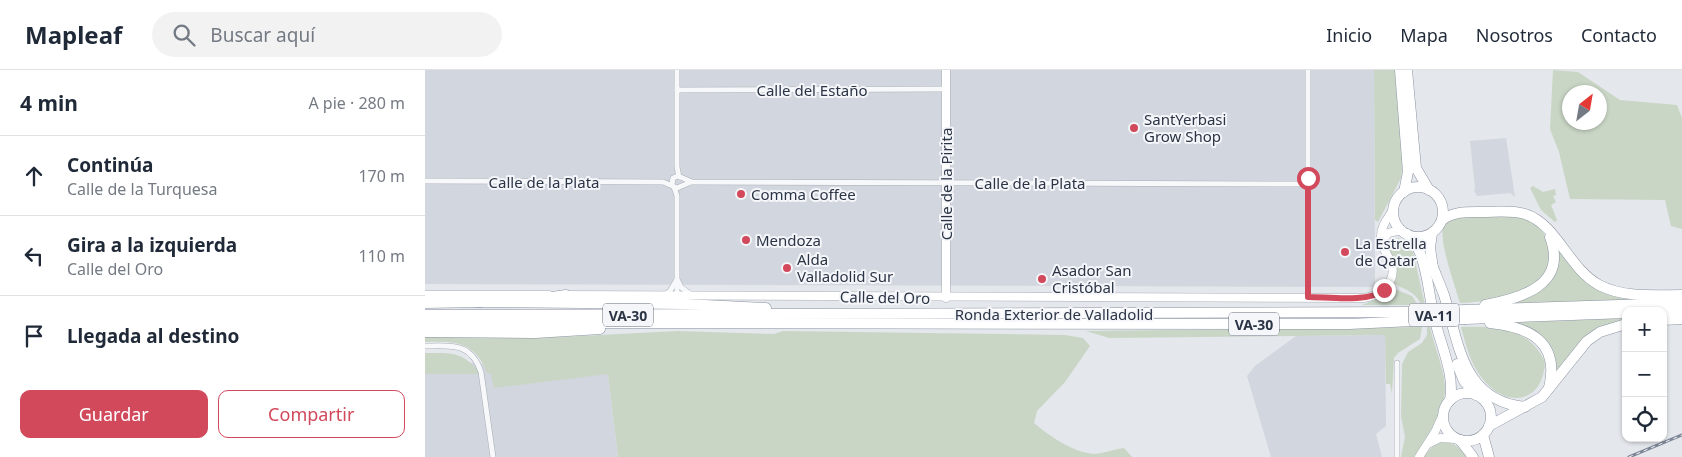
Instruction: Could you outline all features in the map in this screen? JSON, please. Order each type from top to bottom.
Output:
[{"type":"highway","points":[[1394,208],[1404,192],[1408,172],[1400,70]]},
{"type":"highway","points":[[1407,70],[1416,168],[1429,190],[1439,200],[1455,209],[1467,212]]},
{"type":"highway","points":[[1404,192],[1418,188],[1429,190]]},
{"type":"highway","points":[[1439,200],[1443,211],[1442,220]]},
{"type":"highway","name":"VA-11","points":[[1394,208],[1395,218],[1418,248],[1423,262],[1434,318],[1449,370],[1452,390],[1450,400],[1443,414]]},
{"type":"highway","points":[[1405,232],[1420,237],[1432,233],[1442,220],[1450,215],[1467,212],[1514,212],[1531,216],[1543,225],[1580,271],[1599,285],[1617,292],[1640,296],[1682,296]]},
{"type":"highway","points":[[1466,314],[1529,293],[1543,284],[1551,270],[1554,253],[1551,238],[1543,225]]},
{"type":"highway","name":"VA-11","points":[[1432,233],[1430,243],[1431,262],[1456,363],[1464,381],[1476,395],[1487,403],[1490,410]]},
{"type":"highway","points":[[1431,262],[1444,295],[1458,351],[1467,371],[1487,392],[1502,403],[1525,408]]},
{"type":"highway","points":[[425,303],[525,300],[566,295]]},
{"type":"highway","points":[[476,302],[685,304],[809,310],[831,314]]},
{"type":"highway","name":"Ronda Exterior de Valladolid","points":[[425,315],[831,314],[1349,324],[1411,316],[1682,303]]},
{"type":"highway","points":[[1667,312],[1682,312]]},
{"type":"highway","points":[[1466,314],[1476,322],[1504,325],[1533,335],[1538,339],[1549,352],[1552,363],[1549,388]]},
{"type":"highway","name":"Ronda Exterior de Valladolid","points":[[1466,314],[1622,314]]},
{"type":"highway","name":"Ronda Exterior de Valladolid","points":[[425,323],[686,324],[1069,318]]},
{"type":"highway","points":[[1667,320],[1682,319]]},
{"type":"highway","points":[[425,332],[535,333],[686,324]]},
{"type":"highway","points":[[1458,439],[1472,440],[1511,413],[1536,402],[1587,341],[1600,332],[1622,325]]},
{"type":"highway","points":[[1450,400],[1462,394],[1476,395]]},
{"type":"highway","points":[[1489,457],[1486,430],[1490,410],[1511,413]]},
{"type":"highway","points":[[1443,414],[1446,429],[1458,439],[1473,457]]},
{"type":"street","points":[[677,70],[677,295]]},
{"type":"street","name":"Calle de la Pirita","points":[[946,70],[946,298]]},
{"type":"street","points":[[1308,70],[1308,297]]},
{"type":"street","name":"Calle del Estaño","points":[[677,90],[946,89]]},
{"type":"street","name":"Calle de la Plata","points":[[425,181],[1308,184]]},
{"type":"street","points":[[1382,245],[1381,232],[1394,208]]},
{"type":"street","points":[[1382,245],[1387,233],[1405,232]]},
{"type":"street","name":"Calle del Oro","points":[[425,296],[691,295],[946,298],[1364,298],[1381,292],[1389,282],[1392,272],[1390,261],[1382,245]]},
{"type":"street","points":[[664,295],[674,286],[677,278]]},
{"type":"street","points":[[677,278],[681,287],[691,295]]},
{"type":"street","points":[[425,346],[455,346],[464,349],[477,360],[481,372],[493,457]]},
{"type":"street","points":[[1397,363],[1397,457]]},
{"type":"street","points":[[1419,457],[1428,444],[1443,414]]},
{"type":"street","points":[[1428,444],[1440,438],[1458,439]]},
{"type":"shaded area","points":[[425,70],[1374,70],[1375,287],[425,284]]},
{"type":"shaded area","points":[[1506,138],[1515,197],[1510,193],[1477,196],[1474,191],[1470,141]]},
{"type":"shaded area","points":[[1385,335],[1386,426],[1376,434],[1382,457],[1271,457],[1247,376],[1255,366],[1296,336]]},
{"type":"shaded area","points":[[425,359],[608,374],[618,457],[425,457]]},
{"type":"green space","points":[[1374,70],[1395,70],[1403,161],[1401,178],[1378,222],[1375,220]]},
{"type":"green space","points":[[1553,70],[1578,72],[1598,85],[1562,85],[1562,130],[1607,130],[1607,91],[1620,100],[1677,105],[1682,118],[1682,229],[1671,226],[1665,200],[1570,199],[1559,152],[1550,129]]},
{"type":"green space","points":[[1533,186],[1543,192],[1555,189],[1556,195],[1553,196],[1556,202],[1551,205],[1557,220],[1555,222],[1541,210],[1530,188]]},
{"type":"green space","points":[[1462,217],[1512,217],[1535,224],[1549,245],[1551,260],[1546,273],[1536,283],[1505,296],[1460,303],[1445,251],[1443,231],[1444,225],[1448,221]]},
{"type":"green space","points":[[1399,238],[1413,252],[1425,305],[1421,305],[1413,294],[1394,283],[1395,264],[1387,245],[1389,241]]},
{"type":"green space","points":[[1555,244],[1586,280],[1655,299],[1501,304],[1541,289]]},
{"type":"green space","points":[[1392,288],[1412,296],[1418,305],[1362,305],[1382,297]]},
{"type":"green space","points":[[1622,318],[1622,322],[1593,333],[1576,347],[1556,376],[1555,363],[1548,345],[1533,334],[1502,323]]},
{"type":"green space","points":[[1422,327],[1420,339],[1398,353],[1394,358],[1392,394],[1390,384],[1386,384],[1385,335],[1109,338],[1086,331]]},
{"type":"green space","points":[[1427,327],[1430,327],[1443,372],[1444,396],[1439,415],[1414,457],[1401,457],[1405,437],[1401,416],[1402,364],[1408,352],[1422,343],[1427,335]]},
{"type":"green space","points":[[1461,327],[1498,328],[1520,335],[1530,342],[1538,350],[1545,362],[1543,376],[1538,387],[1531,394],[1512,398],[1492,388],[1474,366]]},
{"type":"green space","points":[[678,331],[774,334],[783,331],[1065,335],[1083,338],[1090,346],[1065,382],[1037,411],[1034,423],[1054,438],[1076,450],[1093,454],[1124,448],[1132,457],[618,457],[608,374],[494,388],[491,374],[487,373],[482,362],[470,349],[455,343],[425,342],[425,335],[561,337]]},
{"type":"green space","points":[[425,353],[443,353],[462,357],[481,374],[425,374]]},
{"type":"green space","points":[[1442,441],[1457,446],[1468,457],[1423,457],[1433,446]]},
{"type":"railway","points":[[1629,457],[1682,435]]},
{"type":"place","name":"SantYerbasi Grow Shop","points":[[1134,128]]},
{"type":"place","name":"Comma Coffee","points":[[741,194]]},
{"type":"place","name":"Mendoza","points":[[746,240]]},
{"type":"place","name":"La Estrella de Qatar","points":[[1345,252]]},
{"type":"place","name":"Alda Valladolid Sur","points":[[787,268]]},
{"type":"place","name":"Asador San Cristóbal","points":[[1042,279]]},
{"type":"route","points":[[1308,178],[1308,297],[1364,298],[1377,295],[1384,290]]}]
